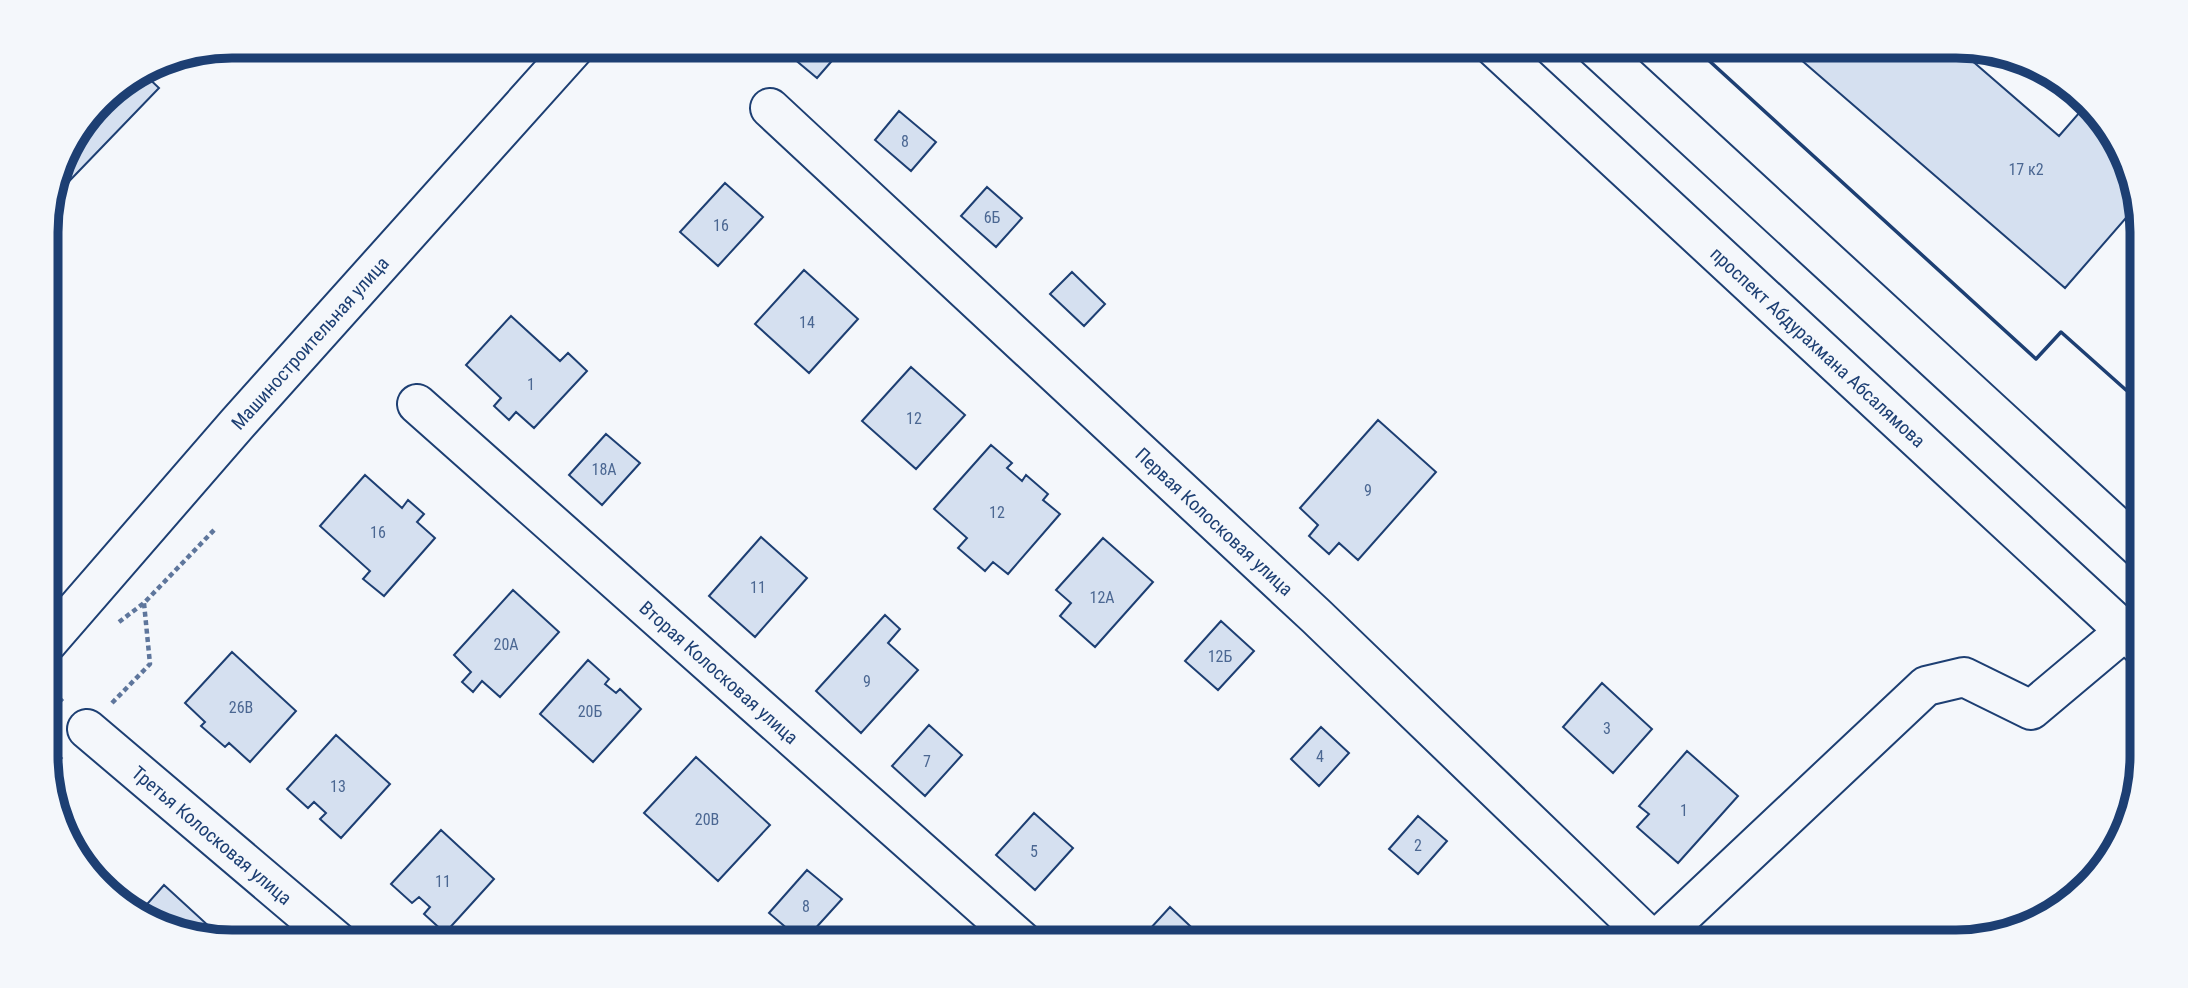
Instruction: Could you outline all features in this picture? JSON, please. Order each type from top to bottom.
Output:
[{"type":"street","name":"Машиностроительная улица","points":[[58,630],[246,414],[565,58]]},
{"type":"street","name":"проспект Абдурахмана Абсалямова","points":[[1506,58],[2130,635]]},
{"type":"street","points":[[1607,58],[2130,539]]},
{"type":"street","name":"Первая Колосковая улица","points":[[770,108],[1316,616],[1642,930]]},
{"type":"street","name":"Вторая Колосковая улица","points":[[416,404],[1009,930]]},
{"type":"street","points":[[1667,930],[1926,686],[1964,677],[2031,710],[2130,642]]},
{"type":"street","name":"Третья Колосковая улица","points":[[87,729],[323,930]]},
{"type":"path","points":[[58,761],[150,664],[144,603]]},
{"type":"building","points":[[793,58],[834,58],[817,78]]},
{"type":"building","points":[[1799,58],[1970,59],[2059,136],[2081,111],[2107,145],[2117,165],[2129,214],[2065,288]]},
{"type":"building","points":[[149,79],[159,88],[64,186],[81,145],[101,117],[126,94]]},
{"type":"building","points":[[899,111],[936,142],[911,171],[875,140]]},
{"type":"building","points":[[725,183],[763,217],[718,266],[680,232]]},
{"type":"building","points":[[987,187],[1022,218],[996,247],[961,216]]},
{"type":"building","points":[[804,270],[858,319],[809,373],[755,324]]},
{"type":"building","points":[[1072,272],[1105,304],[1084,326],[1050,294]]},
{"type":"building","points":[[511,316],[560,361],[568,353],[587,371],[534,428],[516,412],[509,420],[494,406],[501,398],[466,365]]},
{"type":"building","points":[[911,367],[965,415],[916,469],[862,421]]},
{"type":"building","points":[[1378,420],[1436,472],[1358,560],[1339,543],[1329,554],[1309,536],[1318,525],[1300,508]]},
{"type":"building","points":[[606,434],[640,463],[602,505],[569,475]]},
{"type":"building","points":[[991,445],[1012,463],[1007,468],[1022,481],[1026,475],[1048,494],[1043,500],[1060,514],[1008,574],[993,562],[985,571],[958,548],[967,538],[934,509]]},
{"type":"building","points":[[365,475],[402,508],[408,500],[424,514],[417,522],[435,538],[384,596],[363,579],[370,571],[320,526]]},
{"type":"building","points":[[761,537],[807,578],[755,637],[709,596]]},
{"type":"building","points":[[1103,538],[1153,582],[1095,647],[1060,616],[1071,603],[1056,590]]},
{"type":"building","points":[[513,590],[559,632],[500,697],[482,681],[473,692],[462,682],[471,672],[454,655]]},
{"type":"building","points":[[885,615],[900,629],[888,643],[918,670],[861,733],[816,691]]},
{"type":"building","points":[[1221,621],[1254,651],[1218,690],[1185,661]]},
{"type":"building","points":[[232,652],[296,711],[250,762],[229,743],[225,747],[201,726],[205,722],[185,703]]},
{"type":"building","points":[[588,660],[609,679],[605,684],[616,693],[620,689],[641,709],[593,762],[540,714]]},
{"type":"building","points":[[1602,683],[1652,729],[1613,773],[1563,727]]},
{"type":"building","points":[[929,725],[962,755],[925,796],[892,766]]},
{"type":"building","points":[[1321,727],[1349,753],[1319,786],[1291,759]]},
{"type":"building","points":[[336,735],[390,784],[341,838],[320,819],[326,813],[314,802],[308,808],[287,789]]},
{"type":"building","points":[[1687,751],[1738,796],[1678,863],[1637,827],[1649,814],[1639,806]]},
{"type":"building","points":[[696,757],[770,825],[718,881],[644,813]]},
{"type":"building","points":[[1034,813],[1073,848],[1035,890],[996,855]]},
{"type":"building","points":[[1418,816],[1447,841],[1418,874],[1389,849]]},
{"type":"building","points":[[441,830],[494,879],[448,930],[442,930],[424,914],[430,907],[419,897],[412,903],[391,884]]},
{"type":"building","points":[[807,870],[842,899],[814,930],[789,930],[769,913]]},
{"type":"building","points":[[164,885],[212,929],[176,921],[145,907]]},
{"type":"building","points":[[1170,907],[1194,930],[1149,930]]},
{"type":"wall","points":[[1706,58],[2036,359],[2061,332],[2126,390],[2130,385]]}]
